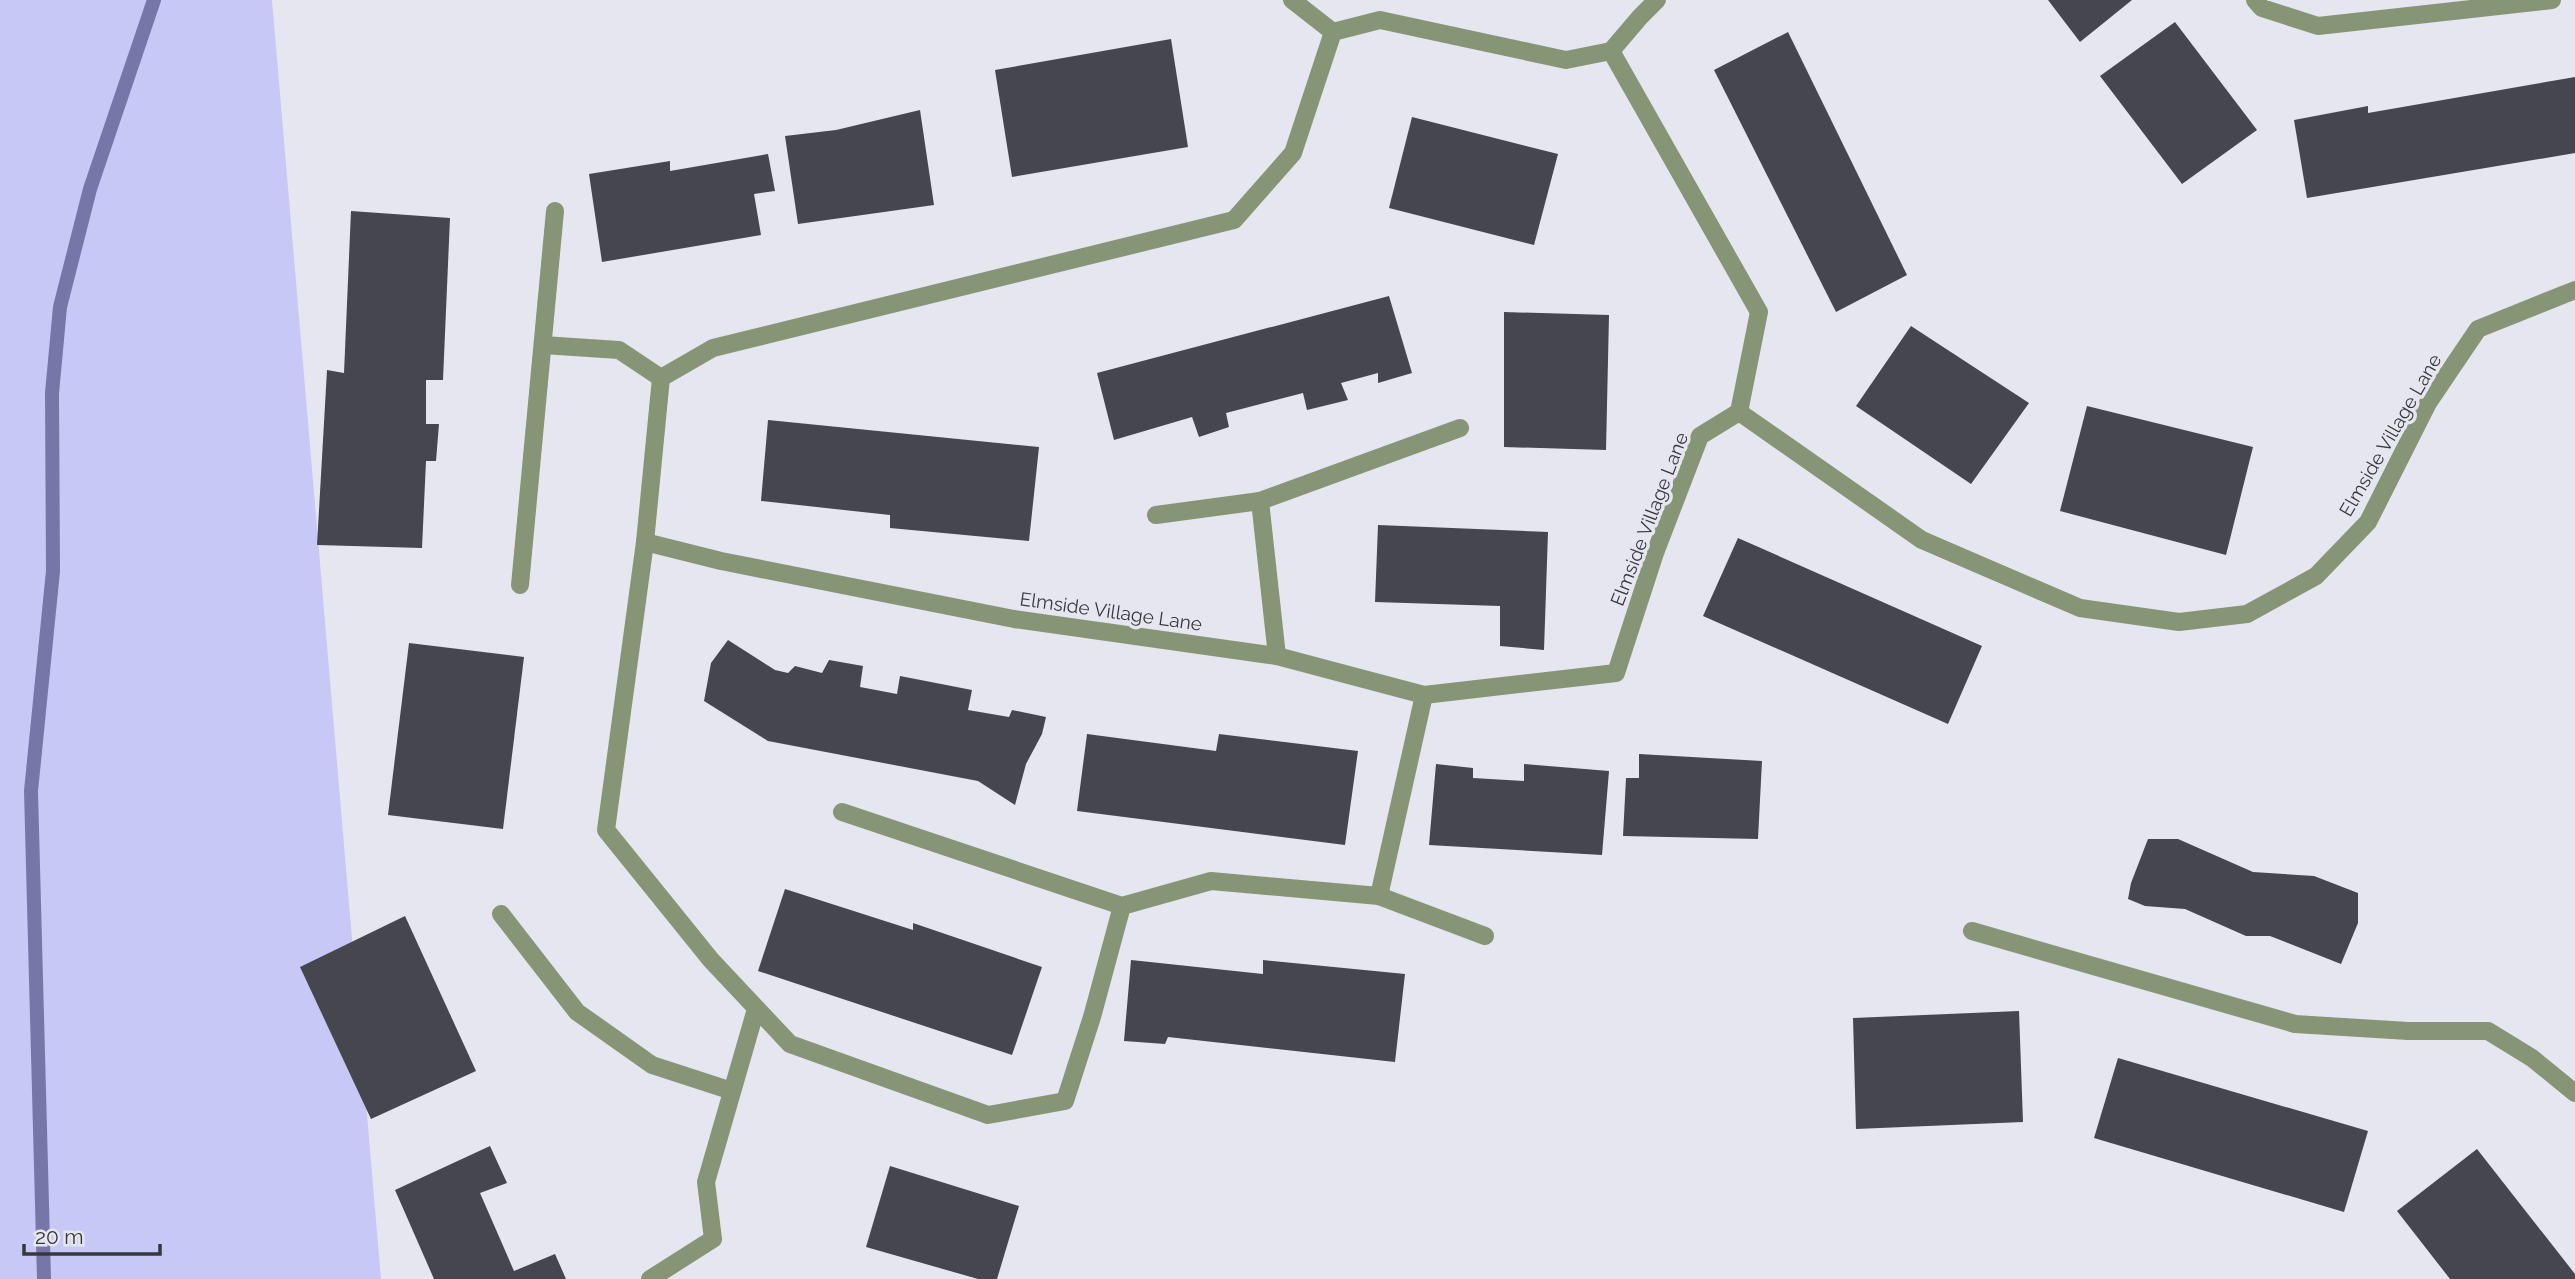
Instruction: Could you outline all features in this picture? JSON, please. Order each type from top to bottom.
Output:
[{"type":"street","points":[[1292,0],[1333,33]]},
{"type":"street","points":[[1333,33],[1380,20],[1566,60],[1611,51],[1657,0]]},
{"type":"street","points":[[2255,0],[2262,8],[2318,26],[2552,0]]},
{"type":"street","points":[[661,377],[713,348],[1234,220],[1293,153],[1333,33]]},
{"type":"street","points":[[1611,51],[1759,312],[1739,412]]},
{"type":"street","points":[[520,585],[555,211]]},
{"type":"street","name":"Elmside Village Lane","points":[[645,542],[721,561],[1014,619],[1277,656],[1423,695],[1616,673],[1655,553],[1700,436],[1739,412],[1922,540],[2080,608],[2179,622],[2247,614],[2316,576],[2368,522],[2428,403],[2478,329],[2575,290]]},
{"type":"street","points":[[542,345],[619,350],[661,377]]},
{"type":"street","points":[[661,377],[645,542],[606,830],[711,960],[790,1044],[988,1115],[1065,1101],[1092,1017],[1122,906]]},
{"type":"street","points":[[1156,515],[1260,501],[1460,428]]},
{"type":"street","points":[[1260,501],[1277,656]]},
{"type":"street","points":[[1379,896],[1423,695]]},
{"type":"street","points":[[842,812],[1122,906],[1211,881],[1379,896],[1485,936]]},
{"type":"street","points":[[501,914],[577,1012],[652,1065],[732,1091]]},
{"type":"street","points":[[1972,931],[2295,1024],[2407,1031],[2488,1031],[2532,1058],[2575,1093]]},
{"type":"street","points":[[650,1279],[713,1239],[706,1182],[756,1009]]},
{"type":"shaded area","points":[[0,0],[272,0],[381,1279],[0,1279]]},
{"type":"building","points":[[2048,0],[2132,0],[2080,42]]},
{"type":"building","points":[[2175,22],[2257,130],[2182,184],[2100,76]]},
{"type":"building","points":[[1788,32],[1907,275],[1836,312],[1714,70]]},
{"type":"building","points":[[1171,39],[1188,147],[1012,177],[995,70]]},
{"type":"building","points":[[2575,77],[2575,153],[2307,198],[2294,120],[2368,106],[2368,113]]},
{"type":"building","points":[[920,110],[934,205],[798,224],[785,136],[836,130]]},
{"type":"building","points":[[1412,117],[1558,154],[1534,245],[1389,208]]},
{"type":"building","points":[[768,154],[775,191],[754,194],[761,235],[602,262],[589,174],[670,161],[670,171]]},
{"type":"building","points":[[351,211],[450,218],[443,380],[426,380],[426,424],[439,424],[436,461],[426,461],[422,548],[317,545],[327,370],[344,373]]},
{"type":"building","points":[[1389,296],[1412,373],[1378,383],[1378,373],[1341,383],[1348,400],[1307,410],[1303,393],[1226,413],[1229,427],[1199,437],[1192,417],[1114,440],[1097,373]]},
{"type":"building","points":[[1504,312],[1609,315],[1606,450],[1504,447]]},
{"type":"building","points":[[1911,326],[2029,403],[1971,484],[1856,406]]},
{"type":"building","points":[[2087,406],[2253,447],[2226,555],[2060,511]]},
{"type":"building","points":[[768,420],[1039,447],[1029,541],[890,528],[890,515],[761,501]]},
{"type":"building","points":[[1378,525],[1548,532],[1544,650],[1500,646],[1500,606],[1375,602]]},
{"type":"building","points":[[1738,538],[1982,646],[1948,724],[1703,616]]},
{"type":"building","points":[[728,640],[775,670],[788,673],[795,666],[822,673],[829,660],[863,666],[860,687],[897,694],[900,676],[972,690],[968,710],[1009,717],[1012,710],[1046,717],[1042,734],[1026,764],[1015,805],[978,781],[768,741],[704,701],[711,663]]},
{"type":"building","points":[[409,643],[524,657],[503,829],[388,815]]},
{"type":"building","points":[[1087,734],[1216,751],[1219,734],[1358,751],[1345,845],[1077,811]]},
{"type":"building","points":[[1639,754],[1762,761],[1758,839],[1623,836],[1626,778],[1639,778]]},
{"type":"building","points":[[1436,764],[1473,768],[1473,778],[1524,781],[1524,764],[1609,771],[1602,855],[1429,845]]},
{"type":"building","points":[[2148,839],[2178,839],[2253,872],[2314,876],[2358,893],[2358,923],[2341,964],[2270,936],[2246,936],[2185,909],[2145,906],[2128,899],[2131,883]]},
{"type":"building","points":[[785,889],[913,930],[913,923],[1042,967],[1012,1055],[758,971]]},
{"type":"building","points":[[405,916],[476,1071],[371,1119],[300,967]]},
{"type":"building","points":[[1131,960],[1263,974],[1263,960],[1405,974],[1395,1062],[1168,1037],[1165,1044],[1124,1041]]},
{"type":"building","points":[[2019,1011],[2023,1122],[1856,1129],[1853,1018]]},
{"type":"building","points":[[2118,1058],[2368,1131],[2344,1212],[2094,1138]]},
{"type":"building","points":[[490,1146],[507,1183],[480,1193],[514,1271],[555,1254],[566,1279],[434,1279],[395,1190]]},
{"type":"building","points":[[2477,1149],[2575,1274],[2575,1279],[2450,1279],[2397,1211]]},
{"type":"building","points":[[890,1166],[1019,1206],[997,1279],[978,1279],[866,1247]]},
{"type":"waterway","points":[[44,1279],[31,791],[53,571],[52,393],[60,307],[90,189],[154,0]]}]
